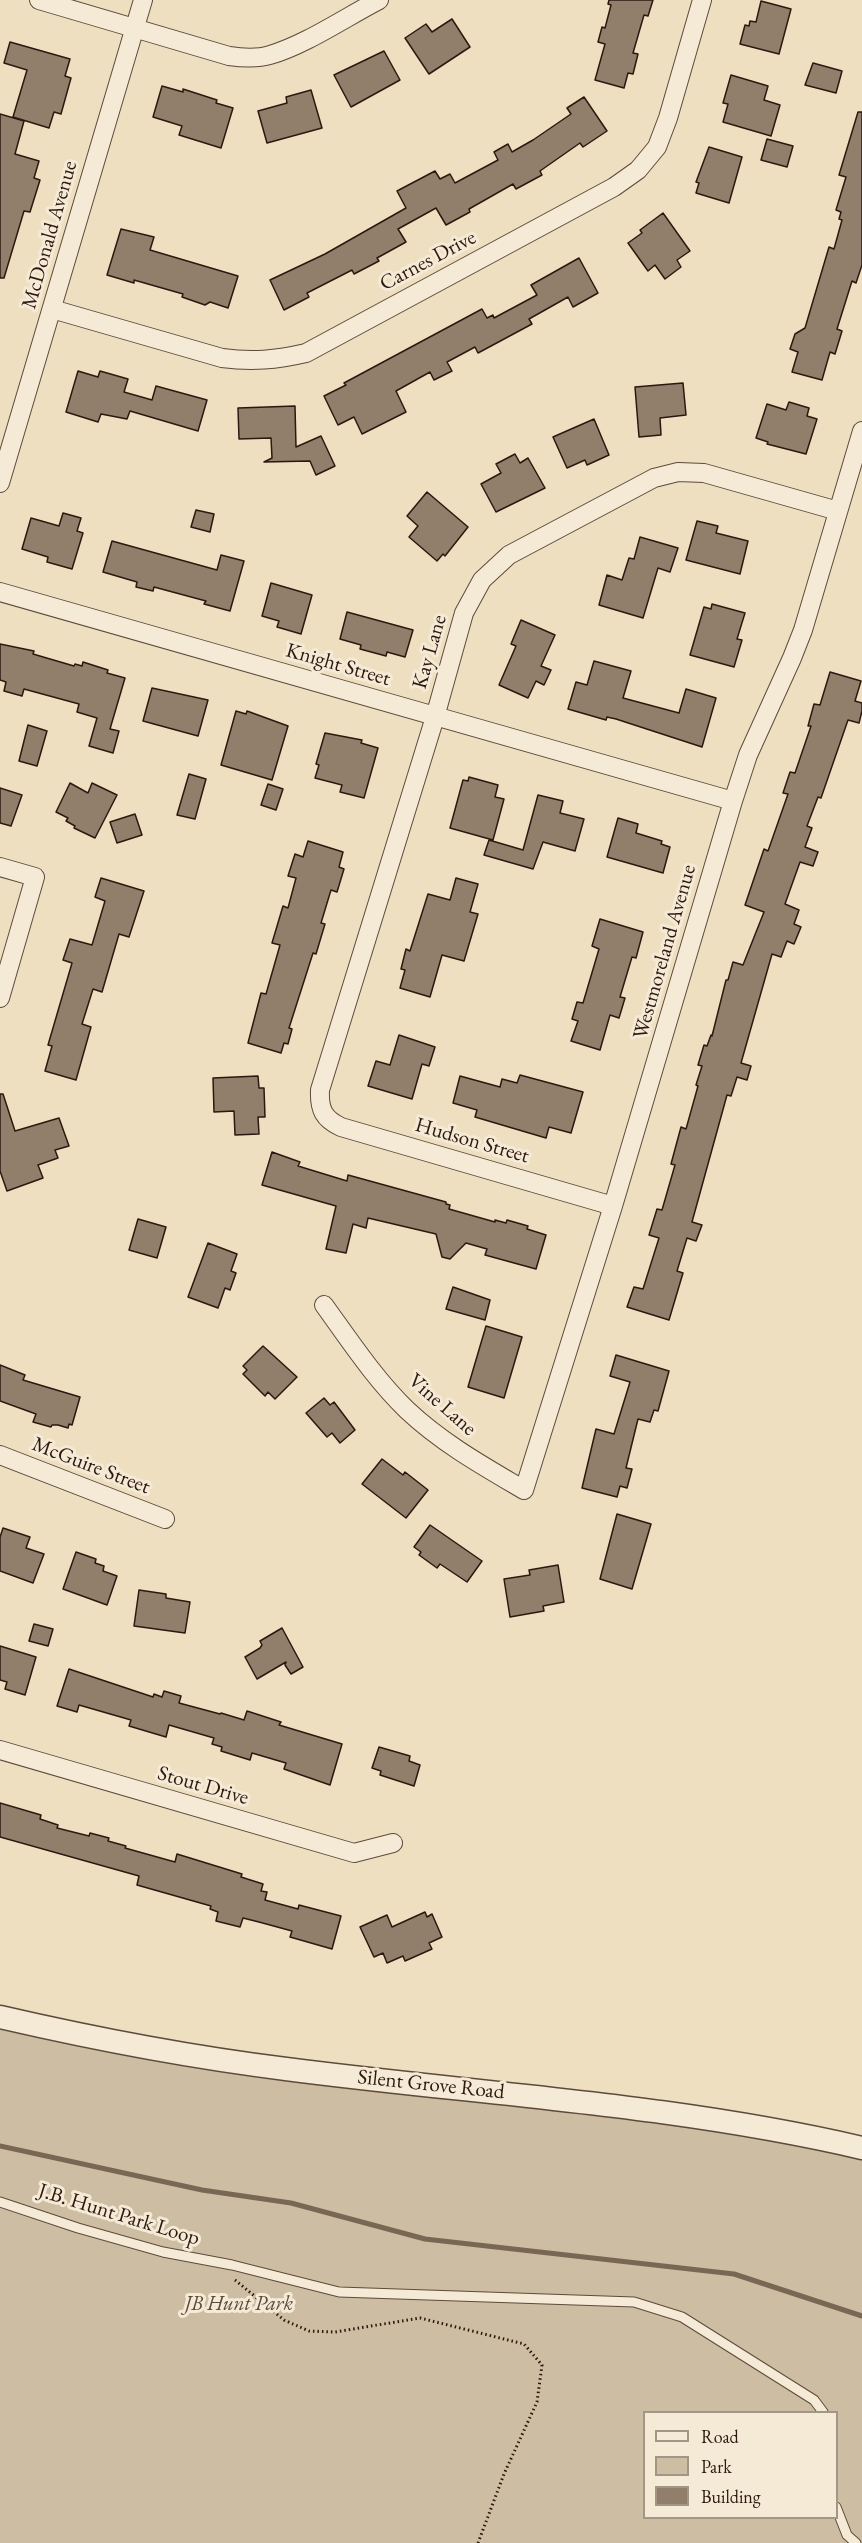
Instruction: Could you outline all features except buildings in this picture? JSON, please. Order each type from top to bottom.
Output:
[{"type":"street","points":[[39,0],[229,56],[249,58],[270,55],[291,47],[379,0]]},
{"type":"street","name":"McDonald Avenue","points":[[0,483],[143,0]]},
{"type":"street","name":"Carnes Drive","points":[[52,309],[222,358],[249,362],[306,352],[614,187],[638,170],[657,147],[668,118],[702,0]]},
{"type":"street","name":"Westmoreland Avenue","points":[[525,1490],[613,1206],[733,801],[748,755],[800,639],[862,431]]},
{"type":"street","name":"Kay Lane","points":[[322,1112],[319,1103],[320,1090],[435,717],[464,613],[482,580],[509,555],[654,478],[678,472],[704,473],[838,511]]},
{"type":"street","name":"Knight Street","points":[[0,592],[733,801]]},
{"type":"street","points":[[0,867],[35,877],[0,998]]},
{"type":"street","name":"Hudson Street","points":[[322,1112],[329,1121],[341,1127],[613,1206]]},
{"type":"street","name":"Vine Lane","points":[[324,1305],[363,1359],[406,1409],[462,1454],[525,1490]]},
{"type":"street","name":"McGuire Street","points":[[0,1455],[165,1518]]},
{"type":"street","name":"Stout Drive","points":[[0,1750],[354,1853],[393,1843]]},
{"type":"street","name":"Silent Grove Road","points":[[0,2017],[127,2045],[207,2058],[287,2070],[677,2113],[862,2148]]},
{"type":"lane","points":[[0,2202],[163,2252],[208,2260],[339,2292],[634,2302],[682,2317],[814,2400],[821,2411]]},
{"type":"lane","points":[[838,2510],[847,2535],[856,2543]]},
{"type":"path","name":"J.B. Hunt Park Loop","points":[[208,2260],[284,2320],[309,2331],[335,2332],[420,2318],[524,2344],[542,2365],[537,2402],[504,2474],[477,2543]]},
{"type":"green space","name":"JB Hunt Park","points":[[0,2017],[862,2148],[862,2543],[0,2543]]},
{"type":"waterway","points":[[0,2146],[202,2190],[291,2203],[425,2239],[734,2274],[862,2316]]}]
